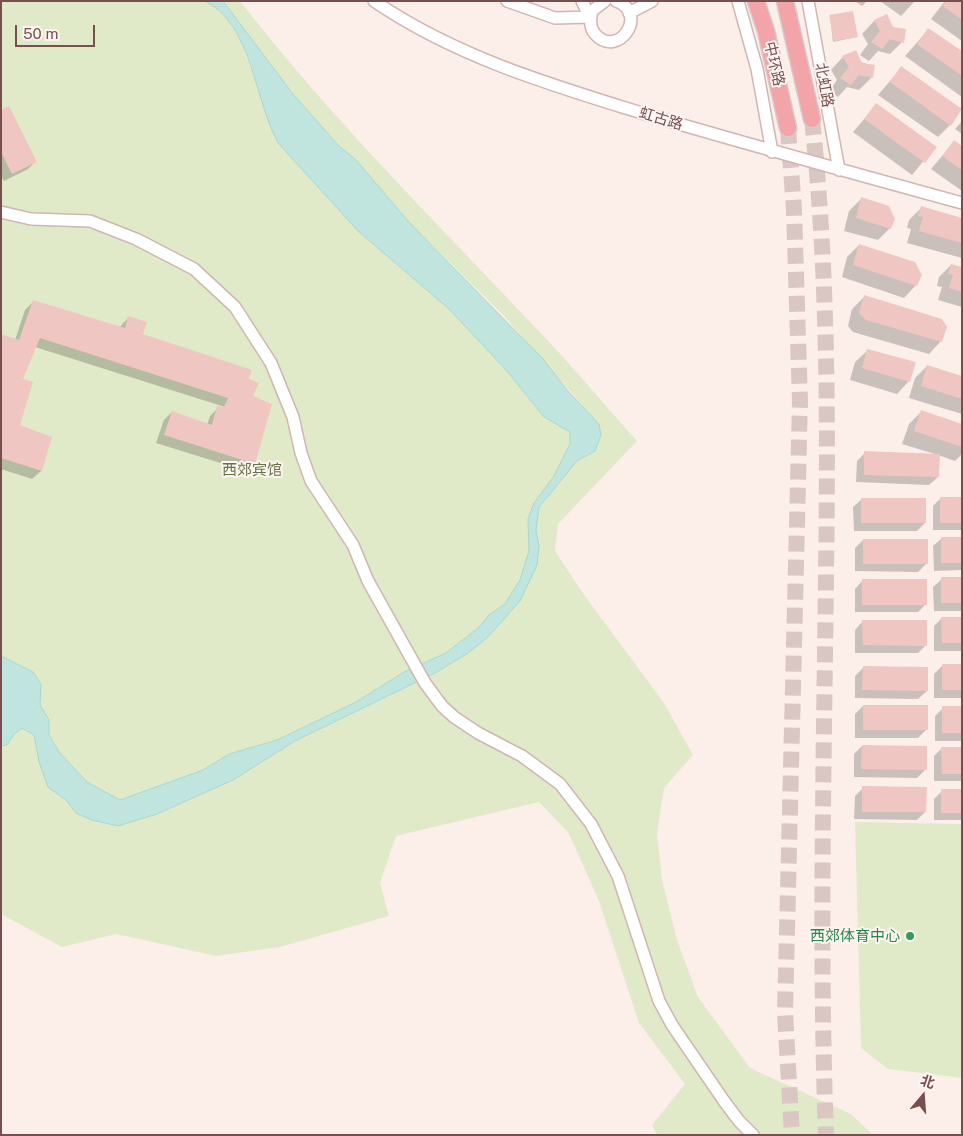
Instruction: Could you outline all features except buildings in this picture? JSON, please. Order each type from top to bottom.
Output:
[{"type":"highway","name":"中环路","points":[[756,1],[766,31],[788,128]]},
{"type":"highway","name":"中环路","points":[[785,1],[812,119]]},
{"type":"street","name":"虹古路","points":[[374,1],[432,37],[485,61],[549,85],[772,152],[962,203]]},
{"type":"street","points":[[506,1],[555,18],[590,17]]},
{"type":"street","points":[[582,1],[590,17],[592,31],[603,40],[609,41],[622,37],[630,26],[629,12],[616,1]]},
{"type":"street","points":[[590,17],[596,6],[605,1]]},
{"type":"street","points":[[629,12],[652,1]]},
{"type":"street","points":[[738,1],[757,69],[772,152]]},
{"type":"street","name":"北虹路","points":[[808,1],[839,170]]},
{"type":"street","points":[[1,212],[31,219],[90,221],[136,239],[194,268],[234,307],[274,370],[293,417],[301,453],[311,481],[353,545],[368,581],[424,683],[442,706],[454,717],[478,733],[522,756],[560,784],[592,824],[618,876],[659,1001],[672,1025],[724,1101],[739,1121],[753,1135]]},
{"type":"green space","name":"西郊宾馆","points":[[1,1],[205,1],[213,5],[228,19],[240,39],[279,144],[358,231],[449,309],[507,371],[544,417],[570,432],[570,444],[554,476],[534,503],[528,519],[529,551],[520,580],[505,604],[490,614],[478,628],[446,653],[404,672],[356,702],[277,740],[229,754],[203,770],[119,800],[87,782],[59,752],[49,734],[48,720],[40,705],[41,684],[33,672],[1,656]]},
{"type":"green space","points":[[223,1],[240,1],[274,44],[346,127],[547,340],[637,441],[558,524],[555,551],[582,592],[664,703],[693,755],[664,788],[657,834],[662,880],[677,940],[698,997],[750,1068],[851,1114],[873,1135],[657,1135],[652,1125],[685,1084],[639,1023],[599,901],[568,832],[539,802],[396,836],[380,883],[389,916],[280,947],[216,956],[116,934],[62,947],[1,914],[1,746],[7,745],[14,734],[22,727],[34,735],[48,786],[66,800],[76,813],[92,820],[118,826],[157,814],[233,780],[295,741],[437,672],[488,637],[520,601],[539,546],[536,530],[539,507],[577,461],[595,451],[590,414],[504,316],[408,221],[356,160],[339,146],[293,94]]},
{"type":"green space","name":"西郊体育中心","points":[[855,822],[962,824],[962,1078],[888,1069],[861,1048]]},
{"type":"water","points":[[205,1],[223,1],[293,94],[339,146],[356,160],[408,221],[543,359],[568,391],[599,424],[601,435],[595,451],[577,461],[539,507],[536,530],[539,546],[537,565],[520,601],[488,637],[468,653],[437,672],[295,741],[233,780],[157,814],[118,826],[92,820],[76,813],[66,800],[48,787],[39,762],[34,735],[22,728],[14,734],[7,745],[1,746],[1,656],[33,672],[41,684],[40,705],[49,720],[49,735],[59,752],[87,782],[120,800],[203,770],[229,754],[277,740],[356,702],[404,672],[446,653],[478,628],[490,614],[505,604],[520,580],[529,551],[528,519],[534,503],[554,476],[570,444],[570,432],[544,417],[507,371],[449,309],[358,231],[279,144],[271,127],[243,45],[233,27],[221,12]]},
{"type":"tunnel","points":[[812,119],[821,232],[827,402],[822,924],[826,1135]]},
{"type":"tunnel","points":[[788,128],[794,210],[800,401],[785,1013],[792,1135]]},
{"type":"place","name":"西郊体育中心","points":[[910,936]]}]
